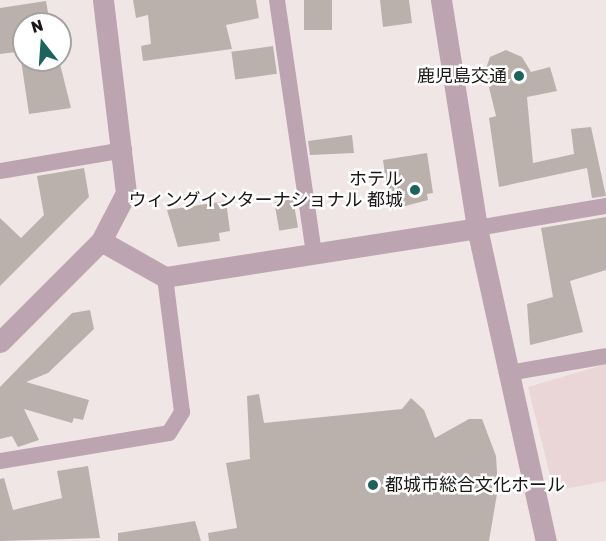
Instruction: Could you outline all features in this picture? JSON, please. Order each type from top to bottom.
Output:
[{"type":"street","points":[[0,342],[100,241],[126,193],[124,150],[103,0]]},
{"type":"street","points":[[277,0],[314,253]]},
{"type":"street","points":[[441,0],[477,228],[546,541]]},
{"type":"street","points":[[0,171],[124,150]]},
{"type":"street","points":[[100,241],[165,277],[606,206]]},
{"type":"street","points":[[0,460],[169,433],[182,412],[165,277]]},
{"type":"street","points":[[508,373],[606,356]]},
{"type":"shaded area","points":[[606,364],[606,481],[554,491],[528,387]]},
{"type":"building","points":[[133,0],[256,0],[259,18],[226,25],[232,49],[143,61],[141,46],[151,44],[148,15],[136,18]]},
{"type":"building","points":[[304,0],[332,0],[332,30],[304,30]]},
{"type":"building","points":[[380,0],[409,0],[412,23],[383,27]]},
{"type":"building","points":[[46,1],[48,12],[12,12],[12,52],[0,54],[0,8]]},
{"type":"building","points":[[273,46],[277,74],[235,80],[231,52]]},
{"type":"building","points":[[506,50],[522,57],[531,72],[550,67],[557,91],[527,97],[533,163],[574,154],[571,129],[591,127],[606,196],[592,198],[587,168],[499,187],[489,118],[496,116],[485,71],[490,57]]},
{"type":"building","points":[[23,72],[62,72],[71,108],[29,114]]},
{"type":"building","points":[[352,135],[354,153],[310,155],[308,141]]},
{"type":"building","points":[[427,153],[433,193],[427,194],[428,200],[390,210],[383,160]]},
{"type":"building","points":[[84,168],[89,197],[0,286],[0,218],[21,238],[44,215],[37,176]]},
{"type":"building","points":[[293,199],[298,228],[279,231],[274,202]]},
{"type":"building","points":[[226,201],[230,231],[219,233],[220,241],[178,247],[167,210]]},
{"type":"building","points":[[606,217],[606,270],[570,281],[583,332],[530,345],[527,304],[553,297],[541,228]]},
{"type":"building","points":[[90,310],[94,329],[48,373],[26,382],[89,400],[83,420],[74,418],[72,423],[24,409],[39,440],[18,447],[12,436],[0,439],[0,387],[72,313]]},
{"type":"building","points":[[259,394],[264,423],[402,409],[411,398],[424,410],[435,438],[469,419],[482,419],[496,456],[498,488],[489,541],[209,541],[208,533],[237,528],[226,463],[250,459],[247,396]]},
{"type":"building","points":[[88,466],[100,538],[0,541],[0,479],[4,478],[13,510],[62,498],[57,471]]},
{"type":"building","points":[[195,521],[201,541],[118,541],[118,533]]},
{"type":"place","name":"鹿児島交通","points":[[519,76]]},
{"type":"place","name":"ホテル ウィングインターナショナル 都城","points":[[415,190]]},
{"type":"place","name":"都城市総合文化ホール","points":[[373,485]]}]
